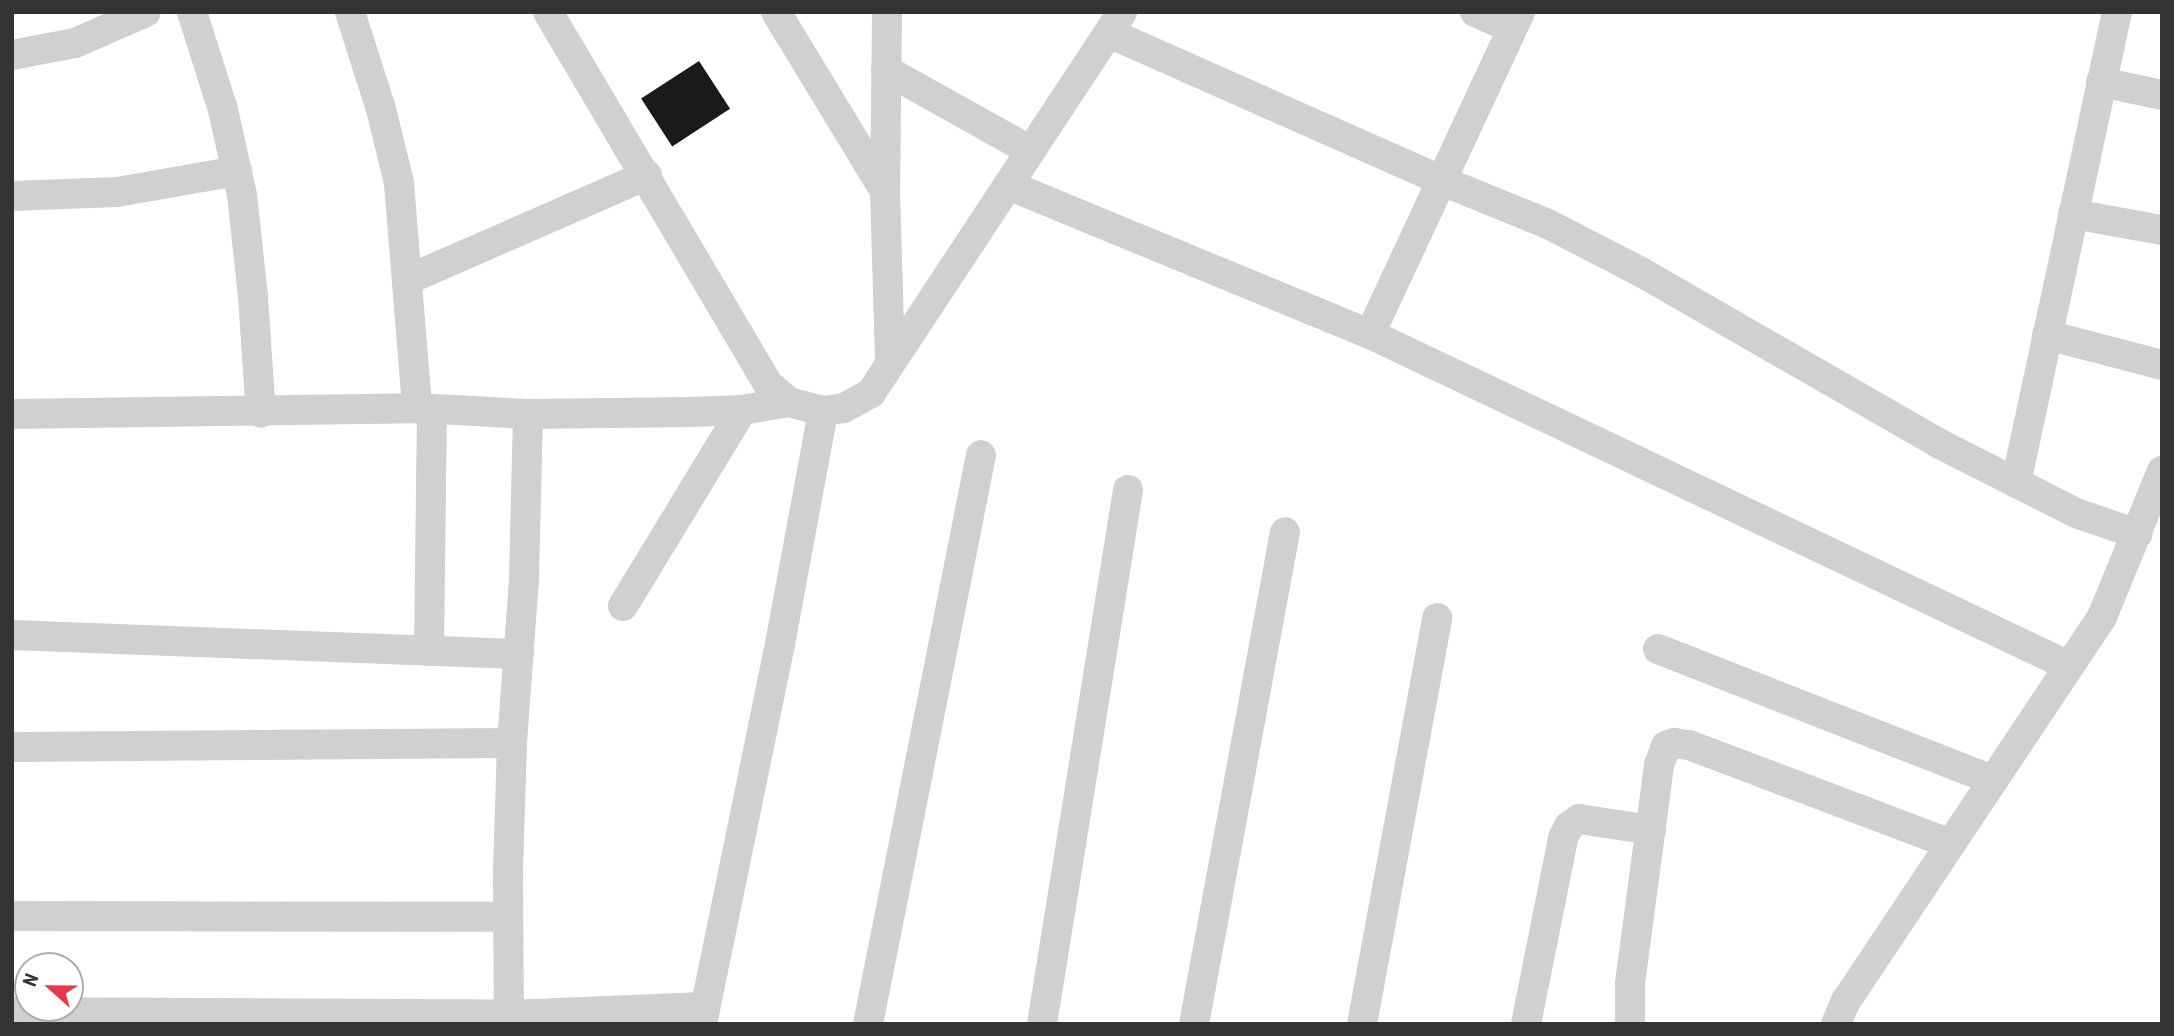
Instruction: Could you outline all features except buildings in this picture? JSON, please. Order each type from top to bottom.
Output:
[{"type":"street","points":[[12,55],[75,43],[146,12]]},
{"type":"street","points":[[192,12],[223,110],[237,171],[253,297],[261,413]]},
{"type":"street","points":[[349,12],[377,95],[399,183],[407,280],[425,409],[429,651]]},
{"type":"street","points":[[548,12],[769,385],[789,402]]},
{"type":"street","points":[[776,12],[885,191]]},
{"type":"street","points":[[887,12],[885,191],[890,362]]},
{"type":"street","points":[[1370,334],[1516,20],[1475,12]]},
{"type":"street","points":[[2016,484],[2117,12]]},
{"type":"street","points":[[12,414],[425,409],[528,414],[742,410],[789,402],[823,411],[844,408],[871,393],[1116,22],[1440,180],[1548,224],[1641,272],[1938,443],[2076,513],[2137,534]]},
{"type":"street","points":[[886,70],[1031,151]]},
{"type":"street","points":[[2101,82],[2162,95]]},
{"type":"street","points":[[12,196],[117,192],[237,171]]},
{"type":"street","points":[[407,280],[647,175]]},
{"type":"street","points":[[1008,185],[1370,334],[2069,666]]},
{"type":"street","points":[[2073,214],[2162,230]]},
{"type":"street","points":[[2047,335],[2162,365]]},
{"type":"street","points":[[623,606],[742,410]]},
{"type":"street","points":[[12,1012],[509,1019],[702,1016],[780,644],[823,411]]},
{"type":"street","points":[[509,1019],[508,917],[512,743],[524,578],[528,414]]},
{"type":"street","points":[[868,1024],[981,455]]},
{"type":"street","points":[[1836,1024],[1846,1001],[2102,617],[2162,471]]},
{"type":"street","points":[[1042,1024],[1128,490]]},
{"type":"street","points":[[1194,1024],[1285,532]]},
{"type":"street","points":[[1362,1024],[1437,618]]},
{"type":"street","points":[[12,635],[519,654]]},
{"type":"street","points":[[1658,649],[1993,780]]},
{"type":"street","points":[[12,747],[512,743]]},
{"type":"street","points":[[1630,1024],[1630,983],[1659,765],[1662,752],[1674,743],[1689,744],[1951,844]]},
{"type":"street","points":[[1526,1024],[1563,838],[1569,826],[1579,819],[1651,830]]},
{"type":"street","points":[[12,916],[508,917]]}]
